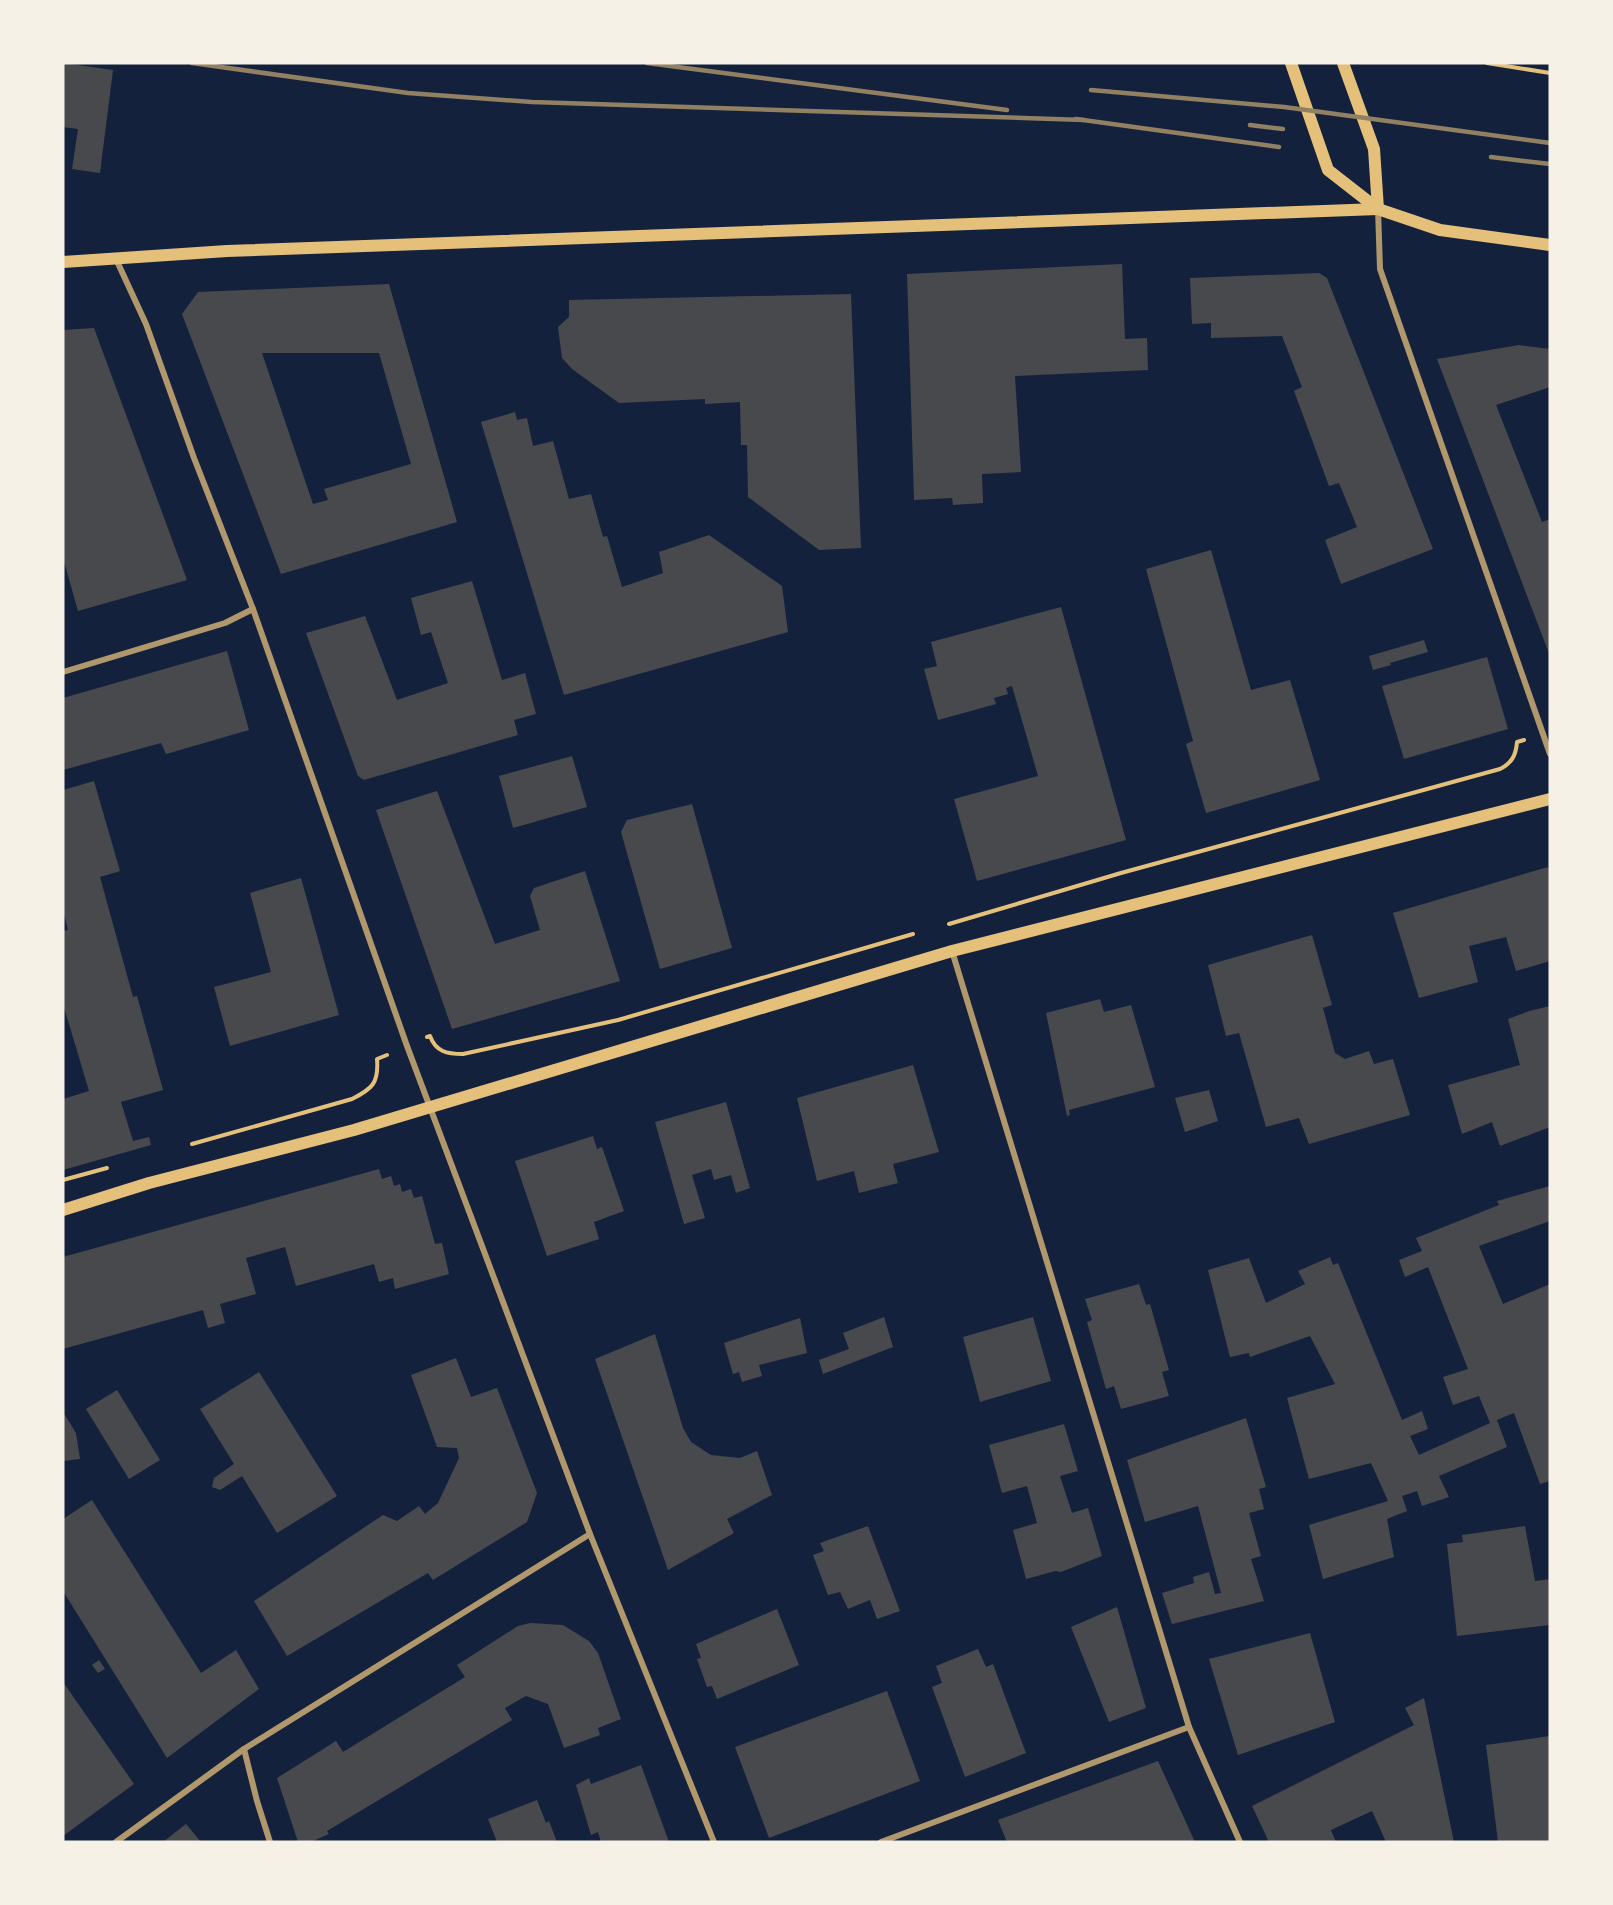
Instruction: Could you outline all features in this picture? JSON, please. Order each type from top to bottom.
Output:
[{"type":"main road","points":[[1291,63],[1328,170],[1378,209],[1440,230],[1550,245]]},
{"type":"main road","points":[[1343,63],[1374,149],[1378,209]]},
{"type":"main road","points":[[63,262],[227,251],[1378,209]]},
{"type":"main road","points":[[63,1210],[149,1184],[354,1130],[952,951],[1550,799]]},
{"type":"street","points":[[1378,209],[1380,269],[1550,754]]},
{"type":"street","points":[[116,259],[146,324],[194,458],[253,609],[407,1046],[590,1534],[714,1842]]},
{"type":"street","points":[[63,672],[225,622],[253,609]]},
{"type":"street","points":[[952,951],[1189,1727],[1240,1842]]},
{"type":"street","points":[[116,1842],[244,1749],[590,1534]]},
{"type":"street","points":[[881,1842],[1189,1727]]},
{"type":"street","points":[[244,1749],[270,1842]]},
{"type":"path","points":[[1487,63],[1550,73]]},
{"type":"path","points":[[938,927],[1121,873],[1500,768],[1508,765],[1512,760],[1516,742],[1542,734]]},
{"type":"path","points":[[187,1145],[352,1099],[370,1088],[376,1080],[377,1059],[430,1035],[434,1045],[451,1054],[463,1054],[507,1045],[618,1020],[916,933]]},
{"type":"path","points":[[63,1180],[108,1167]]},
{"type":"building","points":[[63,63],[113,70],[100,173],[72,169],[78,129],[63,127]]},
{"type":"building","points":[[1122,264],[1125,339],[1147,338],[1148,370],[1015,376],[1021,472],[982,474],[983,503],[953,505],[952,498],[914,500],[907,274]]},
{"type":"building","points":[[1319,273],[1327,278],[1433,549],[1341,584],[1325,540],[1357,527],[1339,483],[1329,486],[1294,391],[1302,387],[1282,336],[1211,338],[1211,323],[1192,324],[1190,278]]},
{"type":"building","points":[[389,284],[457,522],[281,574],[182,314],[198,292]],"holes":[[[262,353],[379,353],[411,464],[324,489],[328,500],[313,504]]]},
{"type":"building","points":[[851,294],[861,548],[819,550],[748,497],[747,445],[741,445],[740,402],[705,404],[705,399],[619,403],[572,369],[562,358],[558,327],[569,317],[569,300]]},
{"type":"building","points":[[94,328],[187,580],[78,611],[63,558],[63,330]]},
{"type":"building","points":[[1519,345],[1550,349],[1550,387],[1496,405],[1542,522],[1550,519],[1550,656],[1437,359]]},
{"type":"building","points":[[515,412],[517,420],[527,418],[533,446],[553,441],[569,499],[591,494],[603,537],[607,536],[622,587],[663,573],[659,552],[709,535],[782,586],[788,632],[564,695],[481,422]]},
{"type":"building","points":[[1211,550],[1251,690],[1290,680],[1320,780],[1206,813],[1186,744],[1193,741],[1146,569]]},
{"type":"building","points":[[472,581],[502,680],[525,673],[536,714],[514,720],[518,735],[364,780],[358,776],[306,633],[365,616],[397,700],[448,683],[431,632],[421,635],[411,598]]},
{"type":"building","points":[[1061,607],[1126,840],[977,881],[954,799],[1038,776],[1012,686],[1006,688],[1008,694],[994,698],[996,704],[938,720],[924,669],[937,666],[931,642]]},
{"type":"building","points":[[1424,640],[1428,652],[1373,670],[1369,656]]},
{"type":"building","points":[[227,651],[249,730],[166,754],[161,743],[63,770],[63,698]]},
{"type":"building","points":[[1487,657],[1508,729],[1404,759],[1382,686]]},
{"type":"building","points":[[572,756],[587,807],[513,828],[499,776]]},
{"type":"building","points":[[94,781],[120,871],[100,877],[133,997],[137,996],[163,1090],[121,1102],[133,1141],[149,1137],[151,1145],[63,1170],[63,1099],[89,1091],[63,1004],[63,931],[68,930],[63,910],[63,790]]},
{"type":"building","points":[[437,791],[495,944],[540,930],[530,896],[534,888],[585,871],[620,981],[452,1029],[376,810]]},
{"type":"building","points":[[692,804],[732,948],[660,969],[621,832],[627,820]]},
{"type":"building","points":[[1548,867],[1550,873],[1550,961],[1516,971],[1506,937],[1469,946],[1478,982],[1419,998],[1393,913]]},
{"type":"building","points":[[301,878],[339,1015],[230,1046],[214,987],[271,972],[250,893]]},
{"type":"building","points":[[1312,935],[1332,1005],[1323,1008],[1335,1053],[1345,1059],[1369,1051],[1374,1064],[1393,1059],[1410,1115],[1309,1144],[1299,1118],[1266,1127],[1239,1033],[1226,1036],[1208,965]]},
{"type":"building","points":[[1100,999],[1104,1012],[1131,1005],[1155,1087],[1069,1110],[1070,1115],[1067,1116],[1046,1013]]},
{"type":"building","points":[[1550,1006],[1550,1127],[1500,1146],[1492,1122],[1462,1134],[1448,1085],[1520,1065],[1508,1019]]},
{"type":"building","points":[[913,1065],[939,1152],[893,1164],[898,1183],[859,1193],[854,1171],[817,1181],[797,1098]]},
{"type":"building","points":[[1209,1090],[1218,1121],[1185,1132],[1175,1098]]},
{"type":"building","points":[[726,1102],[750,1188],[736,1193],[731,1175],[714,1180],[711,1169],[692,1175],[705,1218],[684,1224],[655,1122]]},
{"type":"building","points":[[593,1136],[597,1149],[602,1147],[624,1211],[594,1222],[599,1239],[547,1256],[515,1161]]},
{"type":"building","points":[[379,1169],[382,1179],[391,1176],[394,1186],[400,1184],[402,1192],[411,1189],[414,1198],[422,1196],[435,1244],[442,1243],[449,1274],[395,1289],[393,1278],[379,1282],[374,1264],[296,1286],[285,1247],[246,1258],[256,1294],[220,1304],[225,1323],[208,1328],[203,1310],[63,1349],[63,1257]]},
{"type":"building","points":[[1550,1186],[1550,1221],[1479,1246],[1503,1304],[1550,1284],[1550,1481],[1540,1484],[1514,1413],[1497,1420],[1507,1447],[1439,1476],[1449,1497],[1422,1506],[1417,1491],[1402,1496],[1407,1511],[1387,1519],[1394,1557],[1323,1579],[1309,1525],[1388,1501],[1371,1463],[1309,1479],[1287,1398],[1335,1384],[1310,1336],[1250,1357],[1249,1353],[1230,1357],[1208,1270],[1249,1258],[1266,1303],[1305,1284],[1298,1271],[1330,1257],[1333,1265],[1338,1263],[1402,1420],[1422,1411],[1428,1429],[1410,1436],[1419,1455],[1490,1423],[1479,1396],[1453,1405],[1443,1377],[1468,1369],[1428,1267],[1405,1277],[1399,1260],[1422,1251],[1416,1238],[1499,1205],[1497,1201]]},
{"type":"building","points":[[1139,1284],[1146,1305],[1150,1304],[1169,1370],[1162,1372],[1169,1396],[1121,1409],[1114,1386],[1106,1389],[1087,1322],[1092,1320],[1085,1299]]},
{"type":"building","points":[[884,1317],[893,1347],[823,1374],[819,1360],[849,1349],[843,1333]]},
{"type":"building","points":[[1033,1317],[1051,1381],[980,1402],[963,1337]]},
{"type":"building","points":[[800,1318],[807,1353],[759,1365],[762,1376],[742,1382],[739,1372],[733,1374],[724,1343]]},
{"type":"building","points":[[655,1334],[683,1428],[691,1442],[711,1455],[740,1458],[757,1451],[772,1495],[727,1519],[734,1533],[668,1570],[595,1359]]},
{"type":"building","points":[[456,1358],[471,1397],[497,1388],[537,1493],[527,1522],[433,1580],[428,1573],[287,1656],[254,1601],[383,1515],[397,1521],[419,1506],[425,1514],[438,1503],[459,1458],[457,1448],[437,1447],[411,1375]]},
{"type":"building","points":[[259,1372],[337,1496],[277,1533],[242,1476],[220,1490],[212,1487],[214,1478],[234,1464],[200,1409]]},
{"type":"building","points":[[117,1390],[160,1460],[129,1479],[86,1409]]},
{"type":"building","points":[[63,1412],[76,1433],[80,1459],[63,1461]]},
{"type":"building","points":[[1246,1418],[1266,1487],[1259,1489],[1264,1509],[1249,1513],[1261,1556],[1251,1559],[1264,1601],[1172,1624],[1162,1593],[1194,1583],[1193,1577],[1209,1572],[1215,1594],[1221,1593],[1198,1506],[1145,1522],[1127,1460]]},
{"type":"building","points":[[1064,1424],[1078,1471],[1060,1476],[1072,1513],[1088,1508],[1102,1556],[1061,1572],[1055,1571],[1026,1579],[1013,1530],[1037,1523],[1027,1486],[1002,1493],[989,1445]]},
{"type":"building","points":[[92,1500],[201,1673],[236,1650],[259,1689],[167,1758],[63,1591],[63,1519]]},
{"type":"building","points":[[868,1526],[900,1611],[877,1619],[870,1600],[848,1609],[840,1592],[828,1595],[813,1555],[824,1551],[820,1543]]},
{"type":"building","points":[[1525,1526],[1535,1581],[1550,1579],[1550,1625],[1457,1636],[1447,1544],[1463,1542],[1462,1535]]},
{"type":"building","points":[[1117,1607],[1146,1708],[1109,1722],[1071,1627]]},
{"type":"building","points":[[777,1609],[799,1665],[717,1699],[712,1686],[707,1687],[697,1659],[701,1658],[696,1644]]},
{"type":"building","points":[[530,1623],[563,1625],[589,1641],[598,1653],[621,1719],[598,1728],[600,1735],[564,1748],[548,1704],[526,1696],[505,1708],[512,1720],[327,1831],[329,1834],[311,1842],[298,1842],[277,1778],[336,1741],[343,1752],[465,1677],[457,1665],[518,1626]]},
{"type":"building","points":[[1310,1633],[1335,1722],[1238,1755],[1209,1659]]},
{"type":"building","points":[[978,1649],[986,1667],[993,1664],[1026,1753],[965,1777],[932,1687],[942,1683],[936,1666]]},
{"type":"building","points":[[99,1660],[105,1669],[98,1673],[92,1665]]},
{"type":"building","points":[[63,1682],[134,1784],[63,1836]]},
{"type":"building","points":[[887,1691],[920,1781],[769,1838],[735,1747]]},
{"type":"building","points":[[1424,1698],[1454,1842],[1386,1842],[1372,1811],[1331,1830],[1336,1842],[1269,1842],[1252,1806],[1414,1725],[1405,1708]]},
{"type":"building","points":[[1550,1736],[1550,1842],[1498,1842],[1486,1745]]},
{"type":"building","points":[[1158,1761],[1195,1842],[1007,1842],[998,1820]]},
{"type":"building","points":[[641,1765],[669,1842],[601,1842],[598,1832],[591,1835],[576,1785],[589,1778],[591,1784]]},
{"type":"building","points":[[537,1800],[546,1823],[549,1821],[557,1842],[497,1842],[488,1819]]},
{"type":"building","points":[[186,1824],[201,1842],[163,1842]]},
{"type":"railway","points":[[192,63],[408,93],[532,102],[1084,120]]},
{"type":"railway","points":[[647,63],[1007,110]]},
{"type":"railway","points":[[1091,90],[1284,107],[1550,143]]},
{"type":"railway","points":[[1076,119],[1279,147]]},
{"type":"railway","points":[[1250,125],[1283,129]]},
{"type":"railway","points":[[1491,157],[1550,164]]}]
